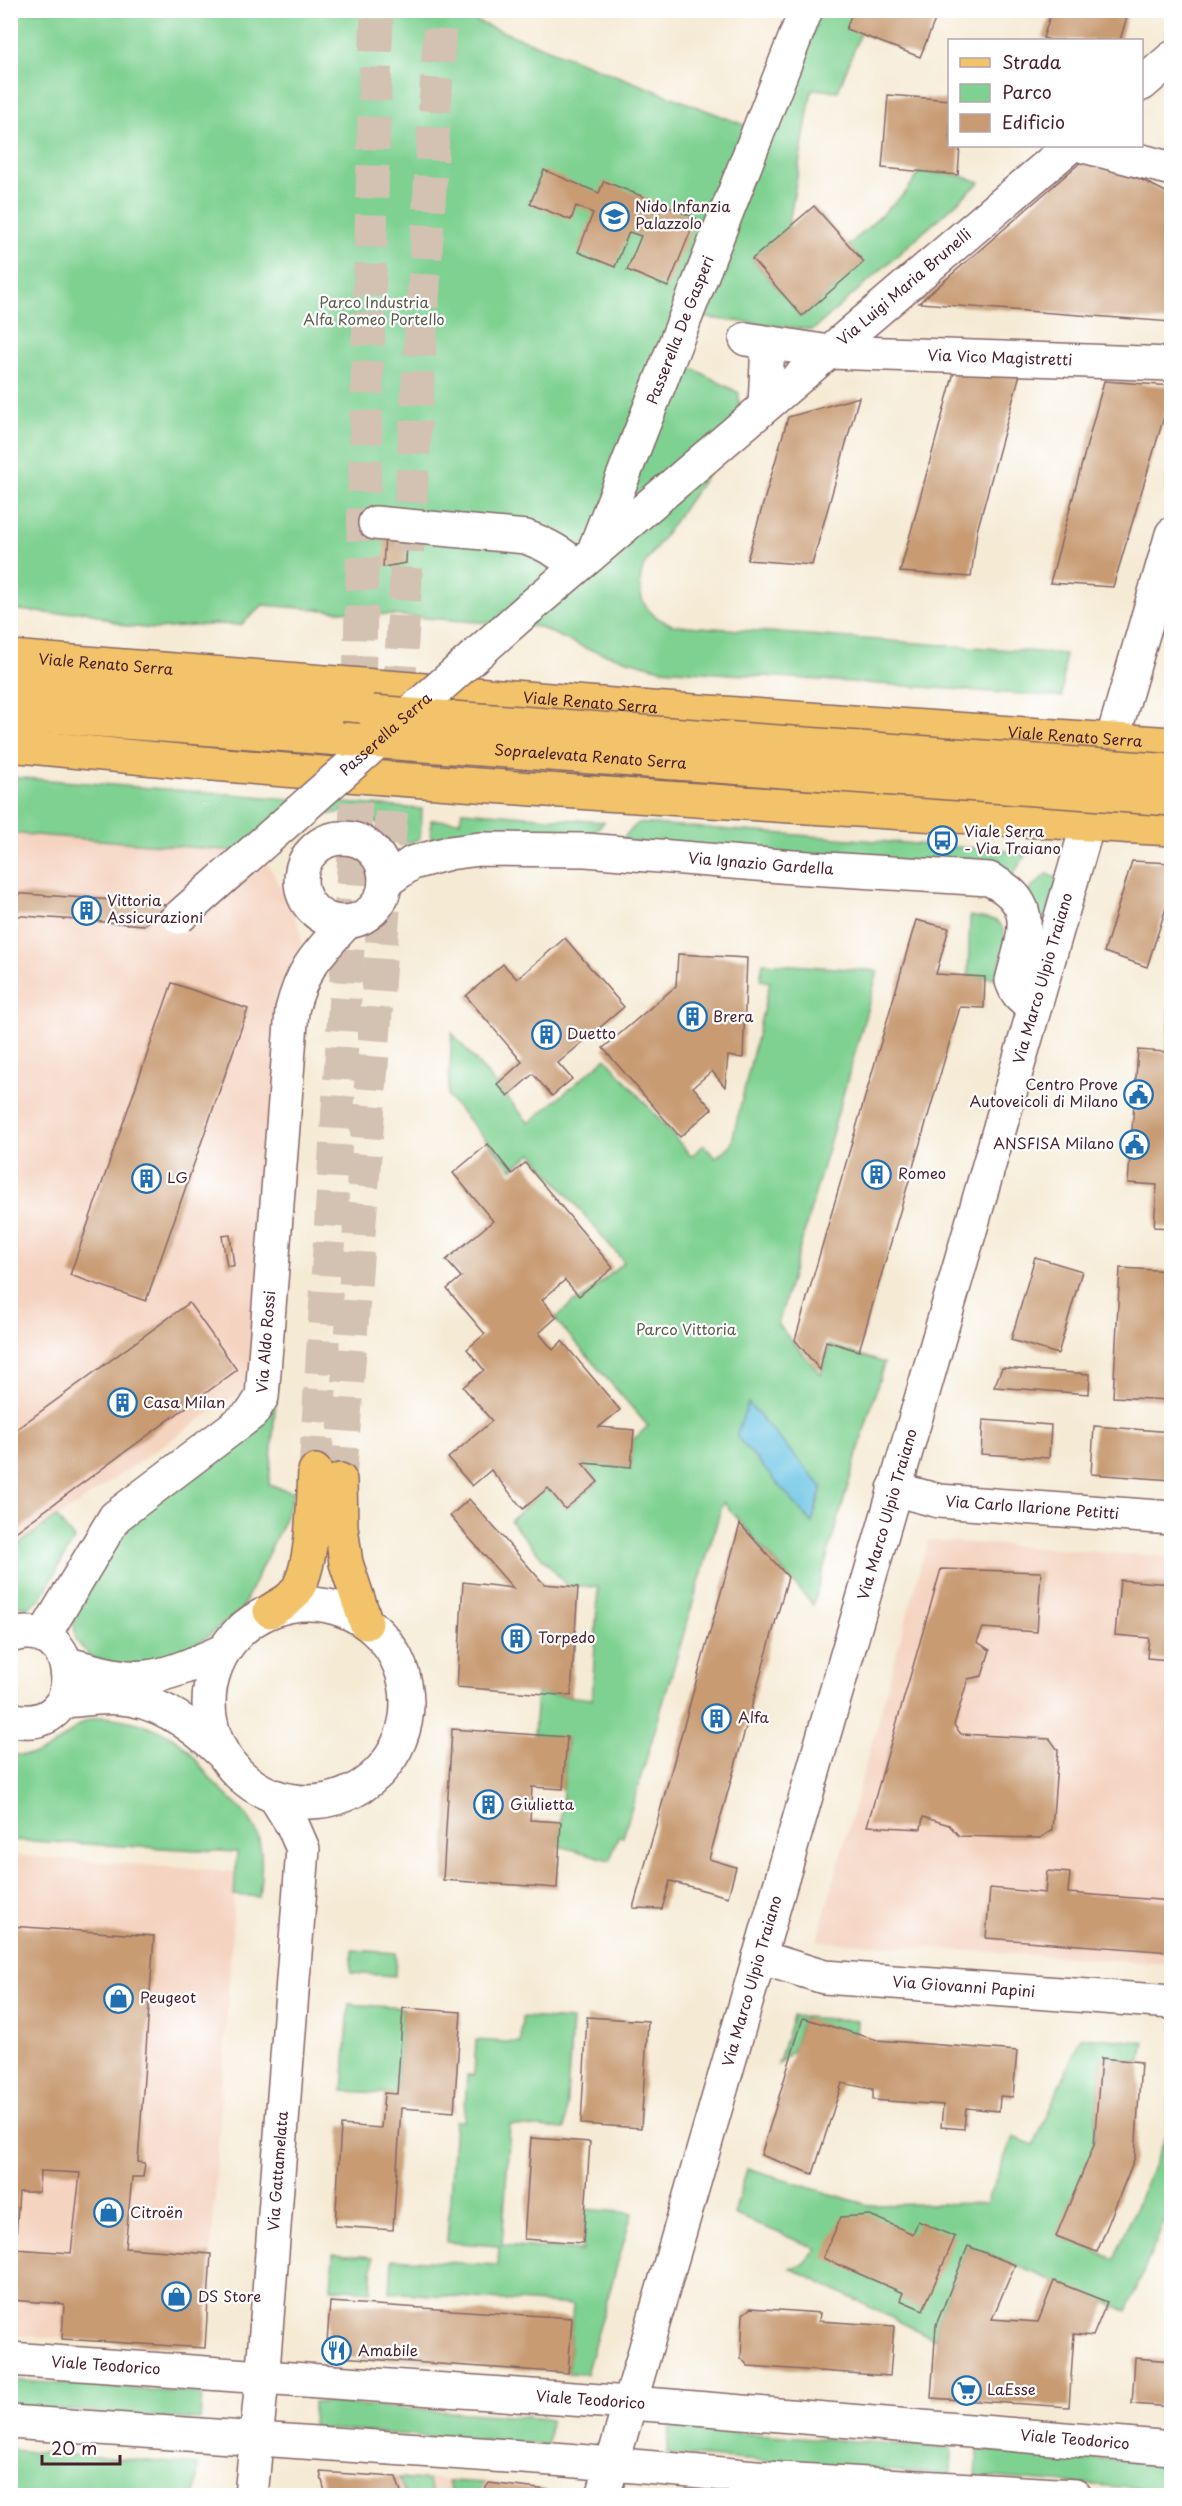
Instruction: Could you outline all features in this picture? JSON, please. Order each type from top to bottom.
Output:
[{"type":"main road","name":"Viale Renato Serra","points":[[10,657],[651,708],[1172,744]]},
{"type":"main road","points":[[10,675],[153,668],[372,712]]},
{"type":"main road","name":"Sopraelevata Renato Serra","points":[[10,686],[1172,771]]},
{"type":"main road","name":"Sopraelevata Renato Serra","points":[[10,713],[1172,799]]},
{"type":"main road","points":[[10,727],[161,761],[341,739]]},
{"type":"main road","points":[[947,816],[974,809],[990,784],[986,757],[969,730]]},
{"type":"main road","points":[[10,745],[161,761],[1088,826],[1172,829]]},
{"type":"main road","points":[[270,1611],[294,1595],[304,1577],[312,1528],[327,1475],[341,1527],[346,1563],[366,1623]]},
{"type":"street","name":"Passerella De Gasperi","points":[[585,559],[689,315],[806,10]]},
{"type":"street","points":[[1143,83],[1172,58]]},
{"type":"street","name":"Via Luigi Maria Brunelli","points":[[585,559],[1069,147]]},
{"type":"street","points":[[1087,147],[1172,169]]},
{"type":"street","name":"Via Vico Magistretti","points":[[765,406],[757,341],[829,352],[1172,364]]},
{"type":"street","points":[[375,523],[526,537],[545,544],[565,556],[585,559]]},
{"type":"street","name":"Via Marco Ulpio Traiano","points":[[607,2480],[1172,534]]},
{"type":"street","name":"Passerella Serra","points":[[179,917],[585,559]]},
{"type":"street","points":[[344,837],[366,844],[377,855],[383,867],[385,882],[381,897],[373,909],[361,918],[346,922],[326,919],[312,909],[303,896],[300,884],[303,865],[313,849],[328,840],[344,837]]},
{"type":"street","name":"Via Ignazio Gardella","points":[[385,882],[412,863],[449,853],[480,849],[586,850],[793,867],[989,879],[1013,894],[1024,914],[1026,924],[1012,981],[1021,998],[1034,1005]]},
{"type":"street","name":"Via Aldo Rossi","points":[[311,961],[312,909]]},
{"type":"street","name":"Via Aldo Rossi","points":[[43,1637],[115,1517],[252,1413],[262,1397],[290,1029],[298,989],[311,961],[346,922]]},
{"type":"street","name":"Via Carlo Ilarione Petitti","points":[[894,1489],[939,1501],[1172,1518]]},
{"type":"street","points":[[294,1605],[320,1605],[344,1611],[366,1623],[389,1645],[403,1674],[407,1705],[402,1736],[387,1764],[363,1786],[335,1799],[304,1802],[275,1797],[254,1786],[236,1771],[222,1752],[212,1728],[208,1701],[212,1675],[223,1651],[243,1627],[270,1611],[294,1605]]},
{"type":"street","points":[[10,1636],[30,1634],[54,1643],[67,1664],[69,1683],[63,1701],[54,1712],[40,1719],[26,1722],[10,1719]]},
{"type":"street","points":[[67,1664],[110,1675],[147,1677],[174,1671],[223,1651]]},
{"type":"street","points":[[63,1701],[120,1698],[151,1705],[188,1724],[222,1752]]},
{"type":"street","name":"Via Gattamelata","points":[[251,2496],[303,1849],[293,1826],[275,1797]]},
{"type":"street","name":"Via Gattamelata","points":[[303,1849],[335,1799]]},
{"type":"street","name":"Via Giovanni Papini","points":[[759,1957],[824,1977],[1172,2002]]},
{"type":"street","name":"Viale Teodorico","points":[[10,2359],[630,2403],[1172,2448]]},
{"type":"street","points":[[10,2422],[255,2439],[607,2480],[1075,2496]]},
{"type":"shaded area","points":[[10,833],[262,853],[293,911],[301,933],[303,1014],[277,1383],[230,1399],[11,1550]]},
{"type":"shaded area","points":[[928,1540],[1171,1557],[1171,1964],[817,1941]]},
{"type":"shaded area","points":[[10,1855],[236,1872],[205,2348],[11,2335]]},
{"type":"shaded area","points":[[319,2471],[489,2482],[548,2489],[547,2496],[317,2496]]},
{"type":"green space","name":"Parco Industria Alfa Romeo Portello","points":[[447,10],[752,128],[681,362],[739,393],[738,424],[718,459],[644,565],[640,585],[643,602],[648,609],[663,621],[673,625],[1065,654],[1062,697],[661,669],[587,649],[539,627],[263,605],[241,625],[218,624],[156,629],[125,626],[86,611],[54,614],[11,609],[11,11]]},
{"type":"green space","points":[[814,11],[853,11],[860,34],[838,91],[812,89],[788,229],[752,259],[802,316],[863,262],[849,245],[907,191],[919,172],[958,175],[980,182],[813,330],[699,317]]},
{"type":"green space","points":[[10,777],[422,809],[420,839],[400,845],[380,824],[364,816],[343,812],[317,816],[262,853],[11,833]]},
{"type":"green space","points":[[462,811],[604,822],[589,837],[431,847],[431,820],[460,821]]},
{"type":"green space","points":[[638,823],[1022,852],[1025,856],[1011,877],[621,840]]},
{"type":"green space","points":[[1047,874],[1058,879],[1027,981],[1027,892]]},
{"type":"green space","points":[[970,916],[997,921],[1005,934],[1004,949],[995,978],[968,976]]},
{"type":"green space","name":"Parco Vittoria","points":[[763,963],[878,971],[778,1325],[821,1374],[829,1345],[884,1363],[813,1605],[723,1502],[623,1837],[618,1837],[610,1860],[559,1846],[567,1738],[534,1735],[537,1693],[592,1699],[598,1587],[567,1586],[510,1521],[548,1488],[566,1509],[598,1482],[582,1463],[631,1467],[633,1440],[648,1426],[555,1319],[573,1302],[581,1300],[624,1262],[532,1153],[512,1169],[448,1097],[452,1033],[529,1123],[606,1058],[691,1156],[704,1145],[715,1158],[731,1145],[770,982],[760,980]]},
{"type":"green space","points":[[277,1383],[269,1485],[294,1492],[283,1523],[241,1610],[200,1642],[157,1661],[129,1666],[93,1659],[76,1641],[73,1617],[120,1528]]},
{"type":"green space","points":[[56,1517],[74,1539],[42,1597],[29,1607],[16,1605],[11,1600],[11,1550]]},
{"type":"green space","points":[[103,1717],[148,1726],[179,1741],[215,1783],[246,1814],[257,1833],[261,1849],[259,1897],[234,1895],[237,1852],[11,1840],[11,1754],[28,1755],[41,1752],[52,1747],[80,1725]]},
{"type":"green space","points":[[352,1950],[396,1953],[395,1976],[351,1973]]},
{"type":"green space","points":[[349,2004],[403,2008],[397,2094],[343,2091]]},
{"type":"green space","points":[[793,2016],[857,2021],[856,2034],[803,2019],[793,2050],[778,2064]]},
{"type":"green space","points":[[522,2017],[572,2020],[565,2129],[510,2125],[502,2245],[582,2251],[585,2209],[632,2213],[586,2374],[568,2373],[573,2305],[390,2292],[392,2259],[498,2265],[499,2246],[447,2242],[455,2121],[464,2121],[467,2075],[474,2075],[476,2040],[521,2043]]},
{"type":"green space","points":[[1081,2037],[1145,2042],[1141,2062],[1101,2059],[1094,2145],[1057,2236],[1114,2259],[1171,2124],[1171,2206],[1127,2311],[968,2246],[936,2325],[935,2339],[790,2268],[804,2264],[817,2249],[734,2214],[747,2169],[868,2205],[986,2203],[1013,2137],[1034,2145]]},
{"type":"green space","points":[[333,2254],[373,2257],[371,2291],[331,2288]]},
{"type":"green space","points":[[10,2380],[202,2394],[200,2420],[11,2406]]},
{"type":"green space","points":[[313,2402],[550,2419],[548,2445],[312,2428]]},
{"type":"green space","points":[[669,2428],[952,2448],[951,2475],[667,2454]]},
{"type":"green space","points":[[11,2450],[198,2465],[196,2495],[11,2495]]},
{"type":"green space","points":[[978,2450],[1171,2464],[1171,2491],[976,2476]]},
{"type":"green space","points":[[399,2478],[429,2481],[432,2495],[405,2495]]},
{"type":"green space","points":[[448,2481],[485,2483],[476,2495],[451,2495]]},
{"type":"water","points":[[748,1403],[822,1487],[812,1523],[736,1436]]},
{"type":"building","points":[[853,10],[939,10],[920,57],[846,29]]},
{"type":"building","points":[[1052,10],[1129,10],[1120,39],[1043,38]]},
{"type":"building","points":[[888,95],[948,100],[948,147],[960,147],[958,175],[882,168]]},
{"type":"building","points":[[1082,161],[1140,179],[1172,195],[1172,322],[919,303]]},
{"type":"building","points":[[544,170],[599,193],[604,181],[696,218],[668,287],[627,270],[641,236],[629,232],[615,267],[578,252],[593,213],[576,206],[571,220],[530,204]]},
{"type":"building","points":[[814,206],[864,262],[802,316],[752,259]]},
{"type":"building","points":[[954,372],[1020,374],[977,531],[971,577],[900,572]]},
{"type":"building","points":[[1104,381],[1172,386],[1172,390],[1113,587],[1050,583]]},
{"type":"building","points":[[859,397],[812,565],[747,560],[788,417]]},
{"type":"building","points":[[385,535],[407,538],[406,563],[383,567]]},
{"type":"building","points":[[1132,861],[1172,863],[1172,905],[1167,905],[1147,967],[1104,952]]},
{"type":"building","name":"Vittoria Assicurazioni","points":[[10,893],[167,905],[144,925],[10,915]]},
{"type":"building","name":"Romeo","points":[[916,920],[949,928],[936,974],[985,977],[984,1008],[960,1007],[859,1351],[826,1341],[820,1370],[795,1340]]},
{"type":"building","name":"Duetto","points":[[565,938],[624,1007],[558,1063],[572,1079],[552,1096],[533,1074],[508,1096],[497,1084],[522,1062],[466,996],[503,964],[517,979]]},
{"type":"building","name":"Brera","points":[[678,954],[747,958],[743,1058],[728,1056],[725,1087],[712,1071],[693,1087],[712,1109],[680,1137],[603,1048],[676,986]]},
{"type":"building","name":"LG","points":[[172,983],[248,1009],[146,1301],[70,1275]]},
{"type":"building","points":[[1170,997],[1172,997],[1172,1228],[1154,1227],[1157,1185],[1128,1183],[1138,1050],[1166,1052]]},
{"type":"building","points":[[488,1144],[512,1174],[525,1163],[613,1268],[579,1296],[565,1280],[542,1300],[557,1317],[539,1333],[553,1350],[562,1341],[620,1410],[599,1427],[634,1430],[631,1467],[582,1463],[598,1482],[565,1509],[548,1488],[523,1509],[491,1470],[472,1486],[448,1458],[492,1421],[463,1387],[484,1370],[467,1349],[485,1334],[447,1289],[461,1277],[446,1260],[493,1221],[453,1173]]},
{"type":"building","points":[[230,1235],[234,1266],[227,1266],[222,1236]]},
{"type":"building","points":[[1035,1257],[1082,1271],[1058,1354],[1011,1340]]},
{"type":"building","points":[[1120,1268],[1172,1271],[1169,1400],[1113,1397]]},
{"type":"building","name":"Casa Milan","points":[[189,1303],[237,1370],[10,1536],[10,1434]]},
{"type":"building","points":[[1002,1368],[1090,1374],[1089,1394],[994,1387]]},
{"type":"building","points":[[983,1420],[1051,1425],[1049,1458],[981,1454]]},
{"type":"building","points":[[1094,1426],[1172,1432],[1172,1480],[1091,1474]]},
{"type":"building","name":"Torpedo","points":[[469,1499],[544,1584],[578,1587],[571,1696],[457,1687],[463,1582],[513,1588],[450,1516]]},
{"type":"building","name":"Alfa","points":[[740,1524],[788,1577],[709,1859],[736,1867],[728,1897],[670,1881],[662,1909],[633,1908]]},
{"type":"building","points":[[941,1569],[1041,1572],[1037,1632],[983,1628],[977,1642],[990,1650],[982,1676],[968,1679],[954,1725],[961,1734],[1050,1739],[1058,1750],[1052,1830],[1040,1838],[959,1836],[949,1825],[923,1817],[921,1829],[867,1826]]},
{"type":"building","points":[[1120,1580],[1172,1584],[1170,1660],[1147,1658],[1149,1638],[1115,1635]]},
{"type":"building","name":"Giulietta","points":[[452,1729],[567,1737],[563,1789],[532,1787],[530,1820],[561,1822],[557,1888],[443,1880]]},
{"type":"building","points":[[1047,1871],[1070,1873],[1068,1893],[1172,1901],[1172,1952],[986,1938],[990,1888],[1045,1893]]},
{"type":"building","points":[[10,1926],[154,1936],[138,2162],[145,2163],[143,2177],[132,2177],[125,2248],[211,2254],[205,2348],[62,2339],[64,2304],[10,2300]],"holes":[[[40,2171],[80,2173],[71,2253],[15,2249],[19,2192],[39,2192]]]},
{"type":"building","points":[[403,2008],[461,2012],[454,2112],[401,2108],[393,2230],[335,2226],[341,2125],[381,2128],[384,2093],[397,2094]]},
{"type":"building","points":[[587,2017],[648,2021],[641,2128],[581,2124]]},
{"type":"building","points":[[803,2018],[877,2040],[1017,2051],[1013,2097],[1000,2096],[999,2111],[966,2108],[964,2129],[941,2127],[943,2105],[873,2100],[873,2089],[842,2083],[813,2174],[761,2155]]},
{"type":"building","points":[[1101,2058],[1141,2062],[1135,2157],[1097,2252],[1056,2236],[1094,2145]]},
{"type":"building","points":[[531,2138],[590,2142],[583,2243],[524,2239]]},
{"type":"building","points":[[870,2215],[913,2234],[918,2221],[955,2237],[923,2310],[900,2300],[903,2293],[823,2258],[841,2217]]},
{"type":"building","points":[[968,2246],[1015,2265],[992,2319],[1038,2322],[1054,2281],[1107,2302],[1093,2336],[1074,2334],[1069,2407],[931,2398],[936,2325]]},
{"type":"building","points":[[330,2302],[572,2318],[568,2373],[326,2356]]},
{"type":"building","points":[[751,2308],[820,2313],[819,2321],[894,2326],[890,2376],[748,2366],[741,2358],[743,2314]]},
{"type":"building","points":[[1135,2358],[1172,2361],[1172,2407],[1132,2404]]},
{"type":"building","points":[[320,2472],[396,2477],[402,2496],[326,2496]]},
{"type":"building","points":[[489,2483],[547,2490],[546,2496],[480,2496]]},
{"type":"tunnel","points":[[315,1471],[355,838],[377,10]]},
{"type":"tunnel","points":[[340,1480],[391,819],[441,10]]},
{"type":"place","name":"Nido Infanzia Palazzolo","points":[[614,216]]},
{"type":"place","name":"Viale Serra - Via Traiano","points":[[943,841]]},
{"type":"place","name":"Vittoria Assicurazioni","points":[[86,910]]},
{"type":"place","name":"Brera","points":[[692,1017]]},
{"type":"place","name":"Duetto","points":[[546,1034]]},
{"type":"place","name":"Centro Prove Autoveicoli di Milano","points":[[1139,1094]]},
{"type":"place","name":"ANSFISA Milano","points":[[1135,1144]]},
{"type":"place","name":"Romeo","points":[[877,1174]]},
{"type":"place","name":"LG","points":[[146,1178]]},
{"type":"place","name":"Casa Milan","points":[[122,1403]]},
{"type":"place","name":"Torpedo","points":[[517,1638]]},
{"type":"place","name":"Alfa","points":[[717,1718]]},
{"type":"place","name":"Giulietta","points":[[489,1805]]},
{"type":"place","name":"Peugeot","points":[[119,1998]]},
{"type":"place","name":"Citroën","points":[[109,2213]]},
{"type":"place","name":"DS Store","points":[[177,2297]]},
{"type":"place","name":"Amabile","points":[[337,2351]]},
{"type":"place","name":"LaEsse","points":[[966,2390]]}]
